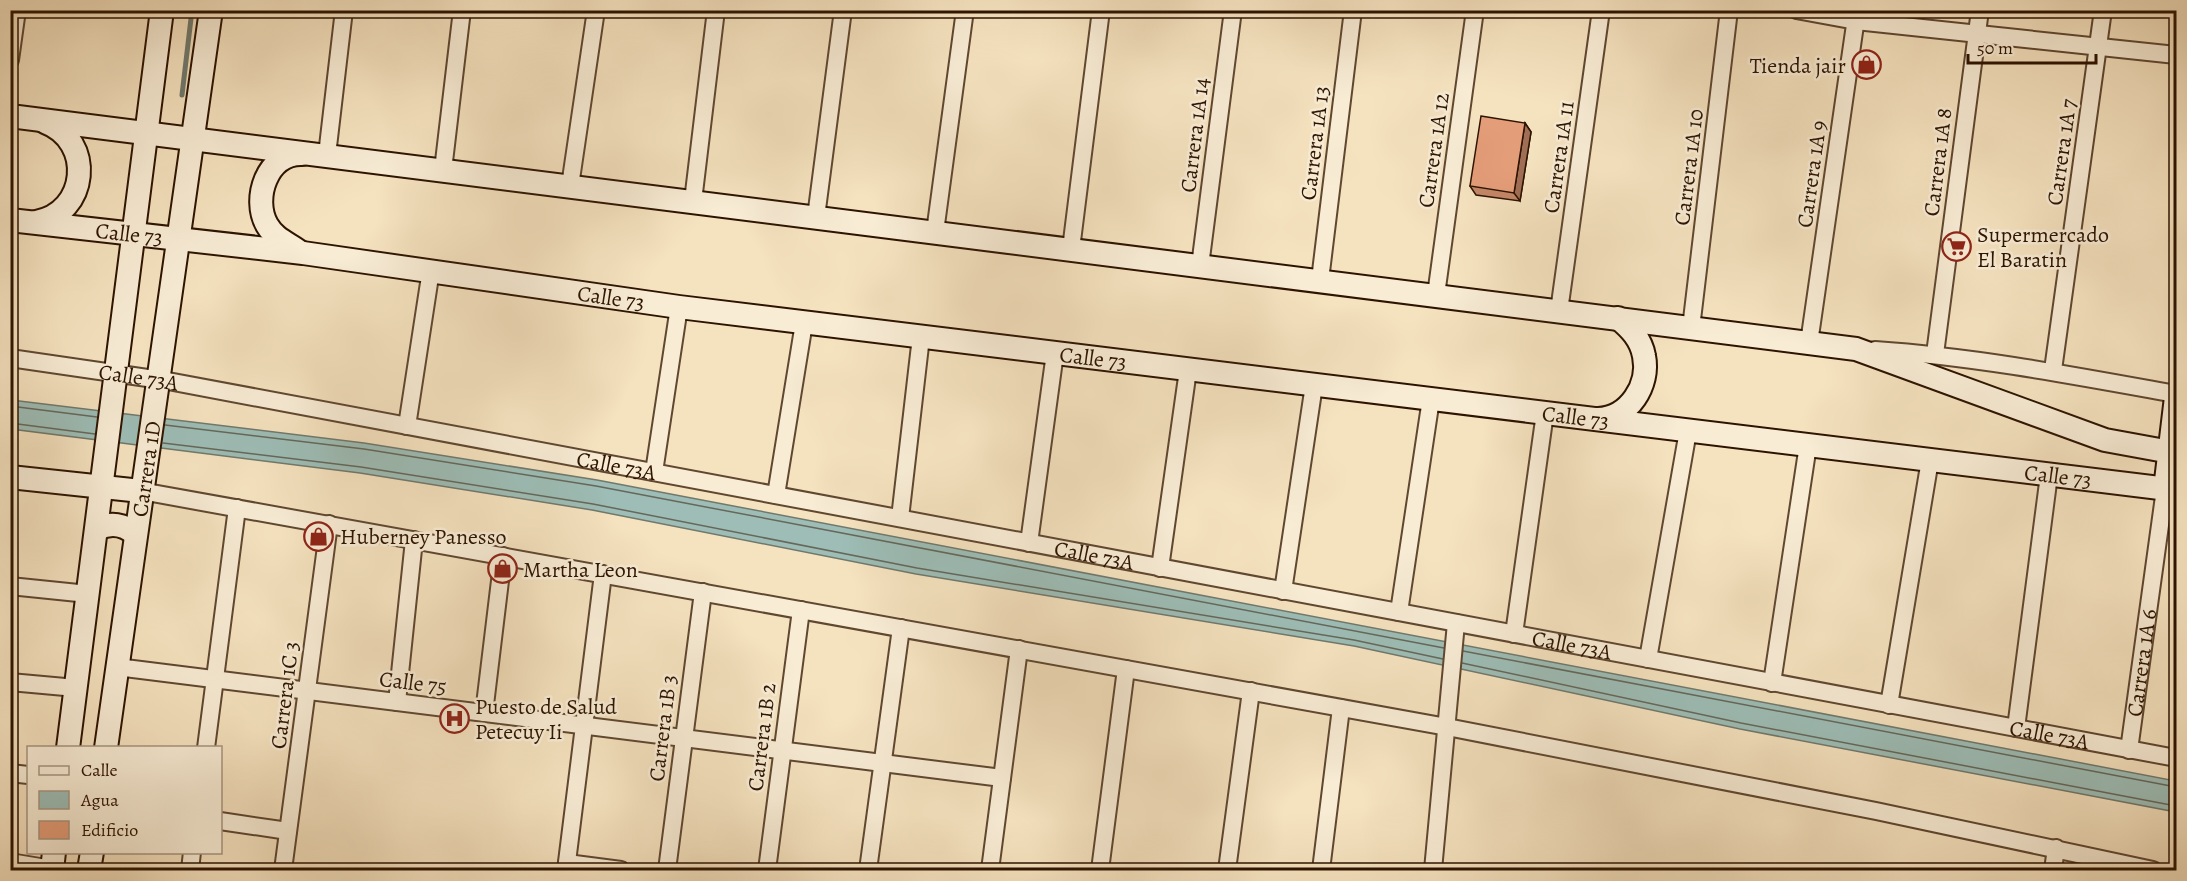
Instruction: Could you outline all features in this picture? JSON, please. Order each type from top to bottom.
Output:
[{"type":"main road","name":"Carrera 1D","points":[[68,746],[103,488],[162,10]]},
{"type":"main road","name":"Carrera 1D","points":[[106,746],[211,10]]},
{"type":"main road","name":"Calle 73","points":[[10,116],[1856,349],[2104,440],[2173,453]]},
{"type":"main road","points":[[21,222],[48,219],[62,210],[73,196],[79,181],[80,163],[70,140],[58,128],[43,121]]},
{"type":"main road","points":[[303,254],[271,230],[262,213],[261,195],[266,177],[278,163],[294,154],[320,154]]},
{"type":"main road","name":"Calle 73","points":[[21,222],[133,233],[431,270],[679,308],[2172,489]]},
{"type":"main road","points":[[1594,419],[1609,419],[1622,411],[1641,387],[1645,371],[1641,348],[1630,328],[1618,318]]},
{"type":"main road","name":"Carrera 1A 6","points":[[2172,489],[2176,395]]},
{"type":"main road","points":[[10,477],[141,491]]},
{"type":"main road","points":[[97,529],[108,525],[120,525],[135,534]]},
{"type":"main road","points":[[89,870],[92,854]]},
{"type":"street","points":[[10,60],[17,10]]},
{"type":"street","points":[[320,154],[344,10]]},
{"type":"street","points":[[443,170],[462,10]]},
{"type":"street","points":[[570,186],[596,10]]},
{"type":"street","points":[[693,201],[716,10]]},
{"type":"street","points":[[816,217],[843,10]]},
{"type":"street","points":[[935,232],[965,10]]},
{"type":"street","points":[[1071,249],[1101,10]]},
{"type":"street","name":"Carrera 1A 14","points":[[1200,266],[1233,10]]},
{"type":"street","name":"Carrera 1A 13","points":[[1320,280],[1353,10]]},
{"type":"street","name":"Carrera 1A 12","points":[[1436,295],[1475,10]]},
{"type":"street","name":"Carrera 1A 11","points":[[1559,311],[1601,10]]},
{"type":"street","name":"Carrera 1A 10","points":[[1691,328],[1729,10]]},
{"type":"street","points":[[1796,10],[1857,16],[1977,34],[2176,55]]},
{"type":"street","name":"Carrera 1A 8","points":[[1935,354],[1980,10]]},
{"type":"street","name":"Carrera 1A 7","points":[[2053,370],[2103,10]]},
{"type":"street","name":"Carrera 1A 9","points":[[1809,343],[1857,16]]},
{"type":"street","points":[[407,426],[431,270]]},
{"type":"street","points":[[654,472],[679,308]]},
{"type":"street","points":[[776,495],[804,323]]},
{"type":"street","points":[[900,519],[921,337]]},
{"type":"street","name":"Calle 73","points":[[1856,349],[1935,354],[2053,370],[2176,395]]},
{"type":"street","points":[[1029,543],[1055,353]]},
{"type":"street","name":"Calle 73A","points":[[10,358],[160,380],[1399,612],[1455,628],[1514,634],[2175,758]]},
{"type":"street","points":[[1160,568],[1188,370]]},
{"type":"street","points":[[1283,591],[1314,385]]},
{"type":"street","points":[[1399,612],[1431,399]]},
{"type":"street","points":[[1514,634],[1545,413]]},
{"type":"street","points":[[1648,659],[1688,431]]},
{"type":"street","points":[[1772,683],[1808,446]]},
{"type":"street","points":[[1890,705],[1930,460]]},
{"type":"street","points":[[2016,728],[2049,475]]},
{"type":"street","name":"Carrera 1A 6","points":[[2134,750],[2172,489]]},
{"type":"street","points":[[141,491],[1341,708],[1447,720],[2056,848],[2131,868],[2153,870]]},
{"type":"street","points":[[206,746],[237,508]]},
{"type":"street","name":"Carrera 1C 3","points":[[283,870],[329,524]]},
{"type":"street","points":[[397,702],[414,540]]},
{"type":"street","points":[[484,713],[503,556]]},
{"type":"street","points":[[603,574],[566,867],[621,870]]},
{"type":"street","points":[[10,586],[88,594]]},
{"type":"street","name":"Carrera 1B 3","points":[[667,870],[703,592]]},
{"type":"street","name":"Carrera 1B 2","points":[[767,870],[801,610]]},
{"type":"street","points":[[868,870],[901,628]]},
{"type":"street","points":[[1433,870],[1455,628]]},
{"type":"street","points":[[990,870],[1019,649]]},
{"type":"street","name":"Calle 75","points":[[117,667],[1002,778]]},
{"type":"street","points":[[1100,870],[1126,669]]},
{"type":"street","points":[[10,682],[76,688]]},
{"type":"street","points":[[1227,870],[1251,691]]},
{"type":"street","points":[[1321,870],[1341,708]]},
{"type":"street","points":[[10,773],[27,775]]},
{"type":"street","points":[[222,821],[288,831]]},
{"type":"street","points":[[2053,870],[2056,848]]},
{"type":"street","points":[[190,870],[192,854]]},
{"type":"street","points":[[10,862],[53,864]]},
{"type":"water","points":[[11,400],[364,443],[597,480],[2176,781],[2176,812],[1740,729],[1354,646],[916,574],[592,510],[360,473],[11,429]]},
{"type":"building","points":[[1481,116],[1525,123],[1514,193],[1470,186]]},
{"type":"waterway","points":[[182,95],[192,10]]},
{"type":"place","name":"Tienda jair","points":[[1867,65]]},
{"type":"place","name":"Supermercado El Baratin","points":[[1956,247]]},
{"type":"place","name":"Huberney Panesso","points":[[319,536]]},
{"type":"place","name":"Martha Leon","points":[[502,569]]},
{"type":"place","name":"Puesto de Salud Petecuy Ii","points":[[454,719]]}]
